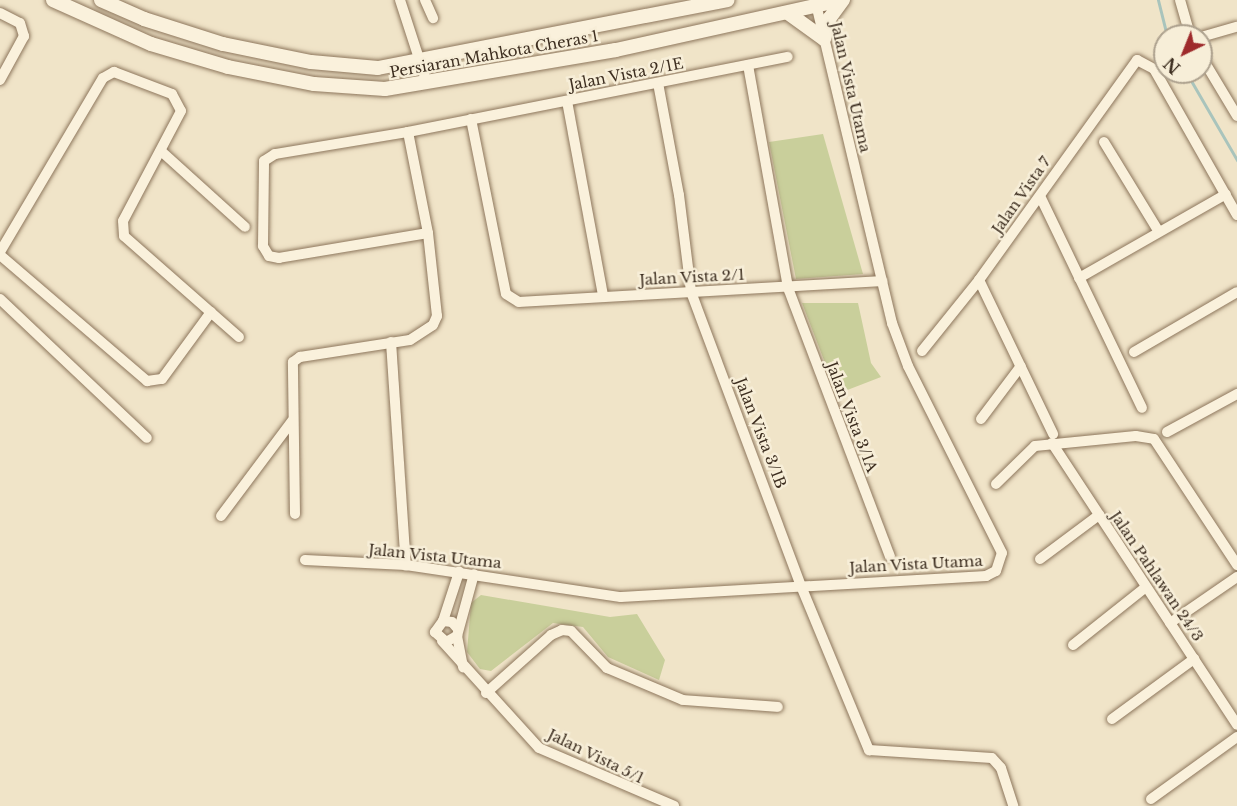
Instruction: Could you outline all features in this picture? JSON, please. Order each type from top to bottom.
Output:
[{"type":"main road","name":"Persiaran Mahkota Cheras 1","points":[[53,0],[142,40],[228,67],[350,88],[399,88],[616,50],[788,13],[816,3],[842,0]]},
{"type":"main road","name":"Persiaran Mahkota Cheras 1","points":[[101,0],[185,33],[277,56],[354,67],[422,62],[727,0]]},
{"type":"main road","points":[[788,13],[825,39],[830,19],[842,0]]},
{"type":"street","points":[[400,0],[428,83]]},
{"type":"street","points":[[425,0],[433,18]]},
{"type":"street","points":[[1180,0],[1187,24]]},
{"type":"street","name":"Jalan Vista Utama","points":[[305,560],[406,565],[621,597],[986,576],[996,571],[1002,558],[982,511],[908,366],[882,281],[816,3]]},
{"type":"street","points":[[0,13],[20,23],[24,36],[0,80]]},
{"type":"street","points":[[1213,34],[1237,27]]},
{"type":"street","name":"Jalan Vista 2/1E","points":[[428,233],[279,258],[268,256],[263,246],[264,161],[275,154],[408,132],[788,57]]},
{"type":"street","name":"Jalan Vista 7","points":[[922,351],[979,280],[1040,196],[1130,64],[1142,60],[1154,69],[1226,195]]},
{"type":"street","name":"Jalan Vista 3/1A","points":[[748,65],[788,288],[890,556]]},
{"type":"street","points":[[211,312],[162,379],[147,381],[0,254],[103,78],[114,72],[172,93],[181,111],[123,221],[124,236],[211,312],[239,337]]},
{"type":"street","points":[[1213,76],[1237,116]]},
{"type":"street","name":"Jalan Vista 3/1B","points":[[658,83],[679,195],[691,291],[801,586],[869,750],[992,758],[1001,768],[1013,806]]},
{"type":"street","points":[[567,101],[603,296]]},
{"type":"street","name":"Jalan Vista 2/1","points":[[471,119],[506,294],[519,302],[882,281]]},
{"type":"street","points":[[295,514],[293,362],[300,357],[391,342],[422,334],[437,316],[428,233],[408,132]]},
{"type":"street","points":[[1104,142],[1159,232]]},
{"type":"street","points":[[161,151],[245,227]]},
{"type":"street","points":[[1079,278],[1226,195],[1237,214]]},
{"type":"street","points":[[1040,196],[1142,408]]},
{"type":"street","name":"Jalan Pahlawan 24/3","points":[[979,280],[1053,438],[1099,515],[1237,725]]},
{"type":"street","points":[[1134,352],[1237,292]]},
{"type":"street","points":[[0,299],[147,438]]},
{"type":"street","points":[[391,342],[406,565]]},
{"type":"street","points":[[981,419],[1021,366]]},
{"type":"street","points":[[1167,432],[1237,394]]},
{"type":"street","points":[[221,516],[292,421]]},
{"type":"street","points":[[996,484],[1035,446],[1053,438],[1136,436],[1154,439],[1237,565]]},
{"type":"street","points":[[1040,559],[1099,515]]},
{"type":"street","points":[[459,572],[443,621],[435,632],[442,641],[450,642],[457,632],[474,574]]},
{"type":"street","points":[[1170,622],[1237,577]]},
{"type":"street","points":[[1073,645],[1146,587]]},
{"type":"street","points":[[443,621],[452,622],[457,632],[463,667]]},
{"type":"street","points":[[486,693],[551,635],[562,630],[571,631],[607,668],[683,700],[778,707]]},
{"type":"street","name":"Jalan Vista 5/1","points":[[442,641],[486,693],[539,748],[674,806]]},
{"type":"street","points":[[1112,719],[1194,659]]},
{"type":"street","points":[[1151,799],[1237,737]]},
{"type":"green space","points":[[823,134],[863,274],[796,279],[769,142]]},
{"type":"green space","points":[[802,303],[858,303],[871,363],[881,377],[837,394]]},
{"type":"green space","points":[[481,595],[610,617],[637,614],[665,660],[659,680],[608,657],[583,627],[553,623],[491,671],[480,669],[467,652],[471,603]]},
{"type":"waterway","points":[[1158,0],[1164,24]]},
{"type":"waterway","points":[[1193,84],[1237,160]]}]
